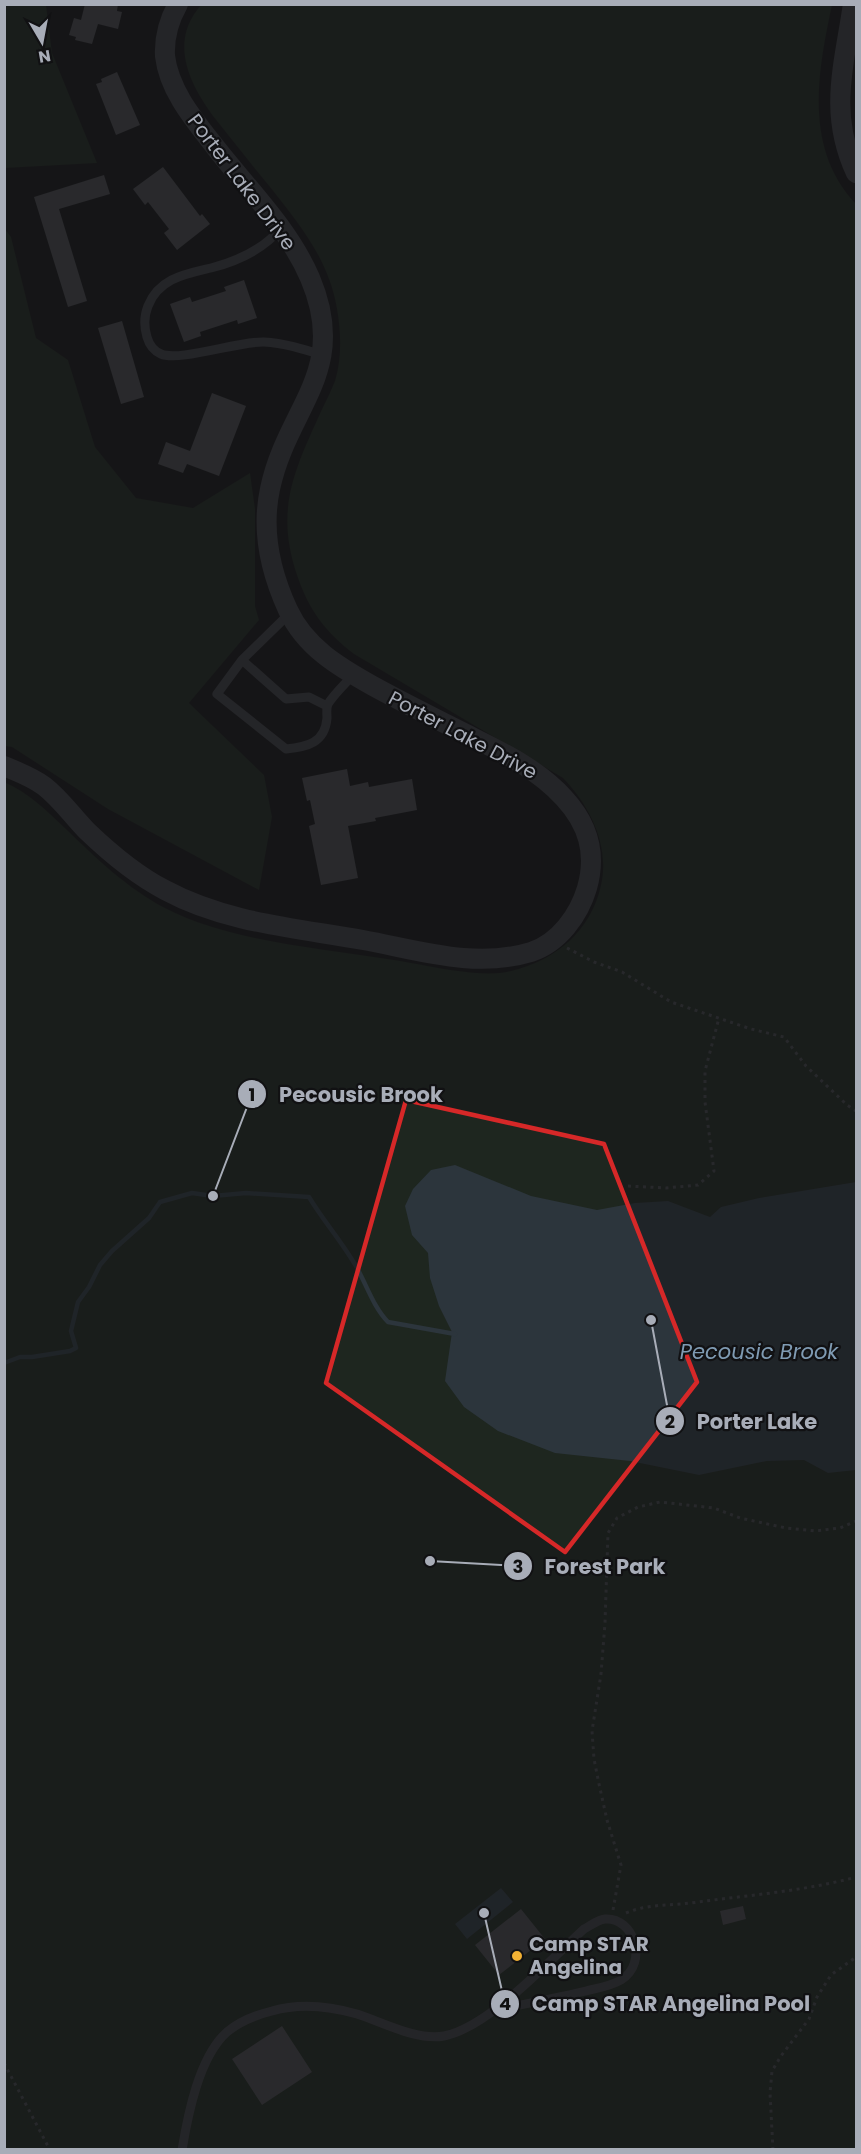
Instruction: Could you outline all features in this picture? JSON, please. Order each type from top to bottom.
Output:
[{"type":"street","name":"Porter Lake Drive","points":[[4,766],[46,788],[85,829],[135,872],[163,889],[197,904],[279,927],[458,957],[486,958],[527,953],[552,941],[564,930],[580,907],[586,893],[592,866],[590,838],[585,825],[569,803],[541,777],[517,761],[353,675],[322,655],[289,614],[268,554],[266,520],[268,495],[283,449],[316,380],[322,355],[323,333],[317,300],[298,255],[281,228],[193,119],[177,91],[166,62],[165,44],[168,27],[178,4]]},
{"type":"street","points":[[853,4],[842,70],[840,102],[841,130],[856,173]]},
{"type":"lane","points":[[281,228],[271,240],[256,251],[212,268],[188,272],[154,293],[145,315],[147,336],[151,346],[163,355],[176,356],[231,345],[264,342],[297,346],[322,355]]},
{"type":"lane","points":[[289,614],[242,660],[217,694],[286,749],[313,745],[325,729],[327,706],[353,675]]},
{"type":"lane","points":[[242,660],[286,699],[309,697],[327,706]]},
{"type":"lane","points":[[182,2150],[196,2086],[211,2053],[226,2033],[257,2015],[288,2006],[326,2007],[355,2014],[414,2034],[443,2036],[472,2026],[495,2010],[584,1929],[605,1919],[611,1920],[623,1926],[635,1943],[637,1954],[635,1965],[621,1981],[560,1997],[495,2010]]},
{"type":"path","points":[[552,941],[594,962],[622,972],[671,1002],[751,1029],[784,1036],[806,1066],[856,1111]]},
{"type":"path","points":[[628,1186],[666,1188],[698,1185],[714,1171],[705,1102],[705,1071],[719,1018]]},
{"type":"path","points":[[616,1893],[621,1865],[599,1784],[592,1731],[606,1623],[608,1533],[617,1518],[638,1507],[660,1502],[714,1508],[740,1518],[786,1528],[815,1531],[840,1528],[856,1521]]},
{"type":"path","points":[[611,1920],[650,1905],[696,1903],[856,1877]]},
{"type":"path","points":[[773,2150],[770,2093],[772,2070],[808,2019],[817,1997],[831,1975],[856,1957]]},
{"type":"path","points":[[4,2063],[50,2150]]},
{"type":"highlighted area","points":[[406,1100],[604,1144],[697,1382],[565,1552],[326,1383]]},
{"type":"shaded area","points":[[5,4],[46,5],[52,53],[97,163],[5,168]]},
{"type":"shaded area","points":[[202,4],[832,5],[819,82],[821,134],[828,159],[839,182],[856,204],[856,2149],[5,2149],[4,782],[37,802],[125,882],[151,900],[191,920],[218,929],[277,942],[453,970],[484,973],[511,971],[557,951],[580,930],[589,916],[601,885],[603,870],[603,856],[596,827],[582,801],[563,778],[354,654],[335,638],[319,619],[301,587],[291,553],[288,532],[290,495],[294,476],[337,372],[340,345],[337,309],[327,275],[312,244],[213,116],[196,90],[186,62],[184,47],[186,32]]},
{"type":"shaded area","points":[[4,228],[11,237],[36,338],[68,360],[95,447],[136,498],[193,508],[250,473],[255,509],[255,606],[259,620],[189,703],[264,775],[272,817],[259,890],[108,809],[12,747],[5,746]]},
{"type":"water","points":[[455,1165],[531,1196],[597,1210],[635,1203],[668,1201],[710,1217],[721,1207],[759,1198],[856,1182],[856,1470],[828,1473],[804,1460],[767,1461],[699,1475],[630,1461],[555,1453],[498,1431],[464,1407],[445,1381],[452,1332],[439,1306],[430,1278],[428,1253],[412,1235],[405,1206],[413,1189],[431,1170]]},
{"type":"water","points":[[501,1888],[513,1902],[467,1939],[455,1924]]},
{"type":"building","points":[[85,4],[118,4],[117,11],[122,12],[118,29],[98,24],[92,44],[75,40],[76,37],[69,35],[74,18],[81,20]]},
{"type":"building","points":[[117,72],[140,125],[116,135],[96,84],[102,82],[101,79]]},
{"type":"building","points":[[163,167],[200,216],[202,214],[210,224],[177,250],[164,233],[169,229],[148,202],[145,205],[133,189]]},
{"type":"building","points":[[104,175],[110,194],[59,209],[87,301],[68,307],[34,197]]},
{"type":"building","points":[[244,280],[257,318],[238,324],[237,320],[200,332],[201,336],[184,342],[170,304],[190,297],[192,302],[226,291],[224,287]]},
{"type":"building","points":[[122,321],[144,397],[121,404],[98,328]]},
{"type":"building","points":[[212,393],[246,406],[219,476],[187,464],[183,473],[158,464],[166,442],[190,451]]},
{"type":"building","points":[[347,769],[350,786],[368,782],[369,787],[412,779],[417,810],[348,826],[358,878],[321,885],[309,826],[315,824],[302,778]]},
{"type":"building","points":[[743,1906],[746,1919],[723,1925],[720,1911]]},
{"type":"building","points":[[521,1909],[545,1939],[499,1975],[475,1945]]},
{"type":"building","points":[[282,2026],[312,2072],[262,2105],[232,2059]]},
{"type":"waterway","name":"Pecousic Brook","points":[[4,1363],[20,1357],[70,1351],[76,1348],[71,1331],[78,1302],[100,1265],[149,1218],[160,1202],[192,1193],[213,1196],[246,1193],[309,1197],[352,1259],[375,1304],[388,1322],[455,1334]]},
{"type":"place","name":"Pecousic Brook","points":[[213,1196]]},
{"type":"place","name":"Porter Lake","points":[[651,1320]]},
{"type":"place","name":"Forest Park","points":[[430,1561]]},
{"type":"place","name":"Camp STAR Angelina Pool","points":[[484,1913]]},
{"type":"place","name":"Camp STAR Angelina","points":[[517,1956]]}]
